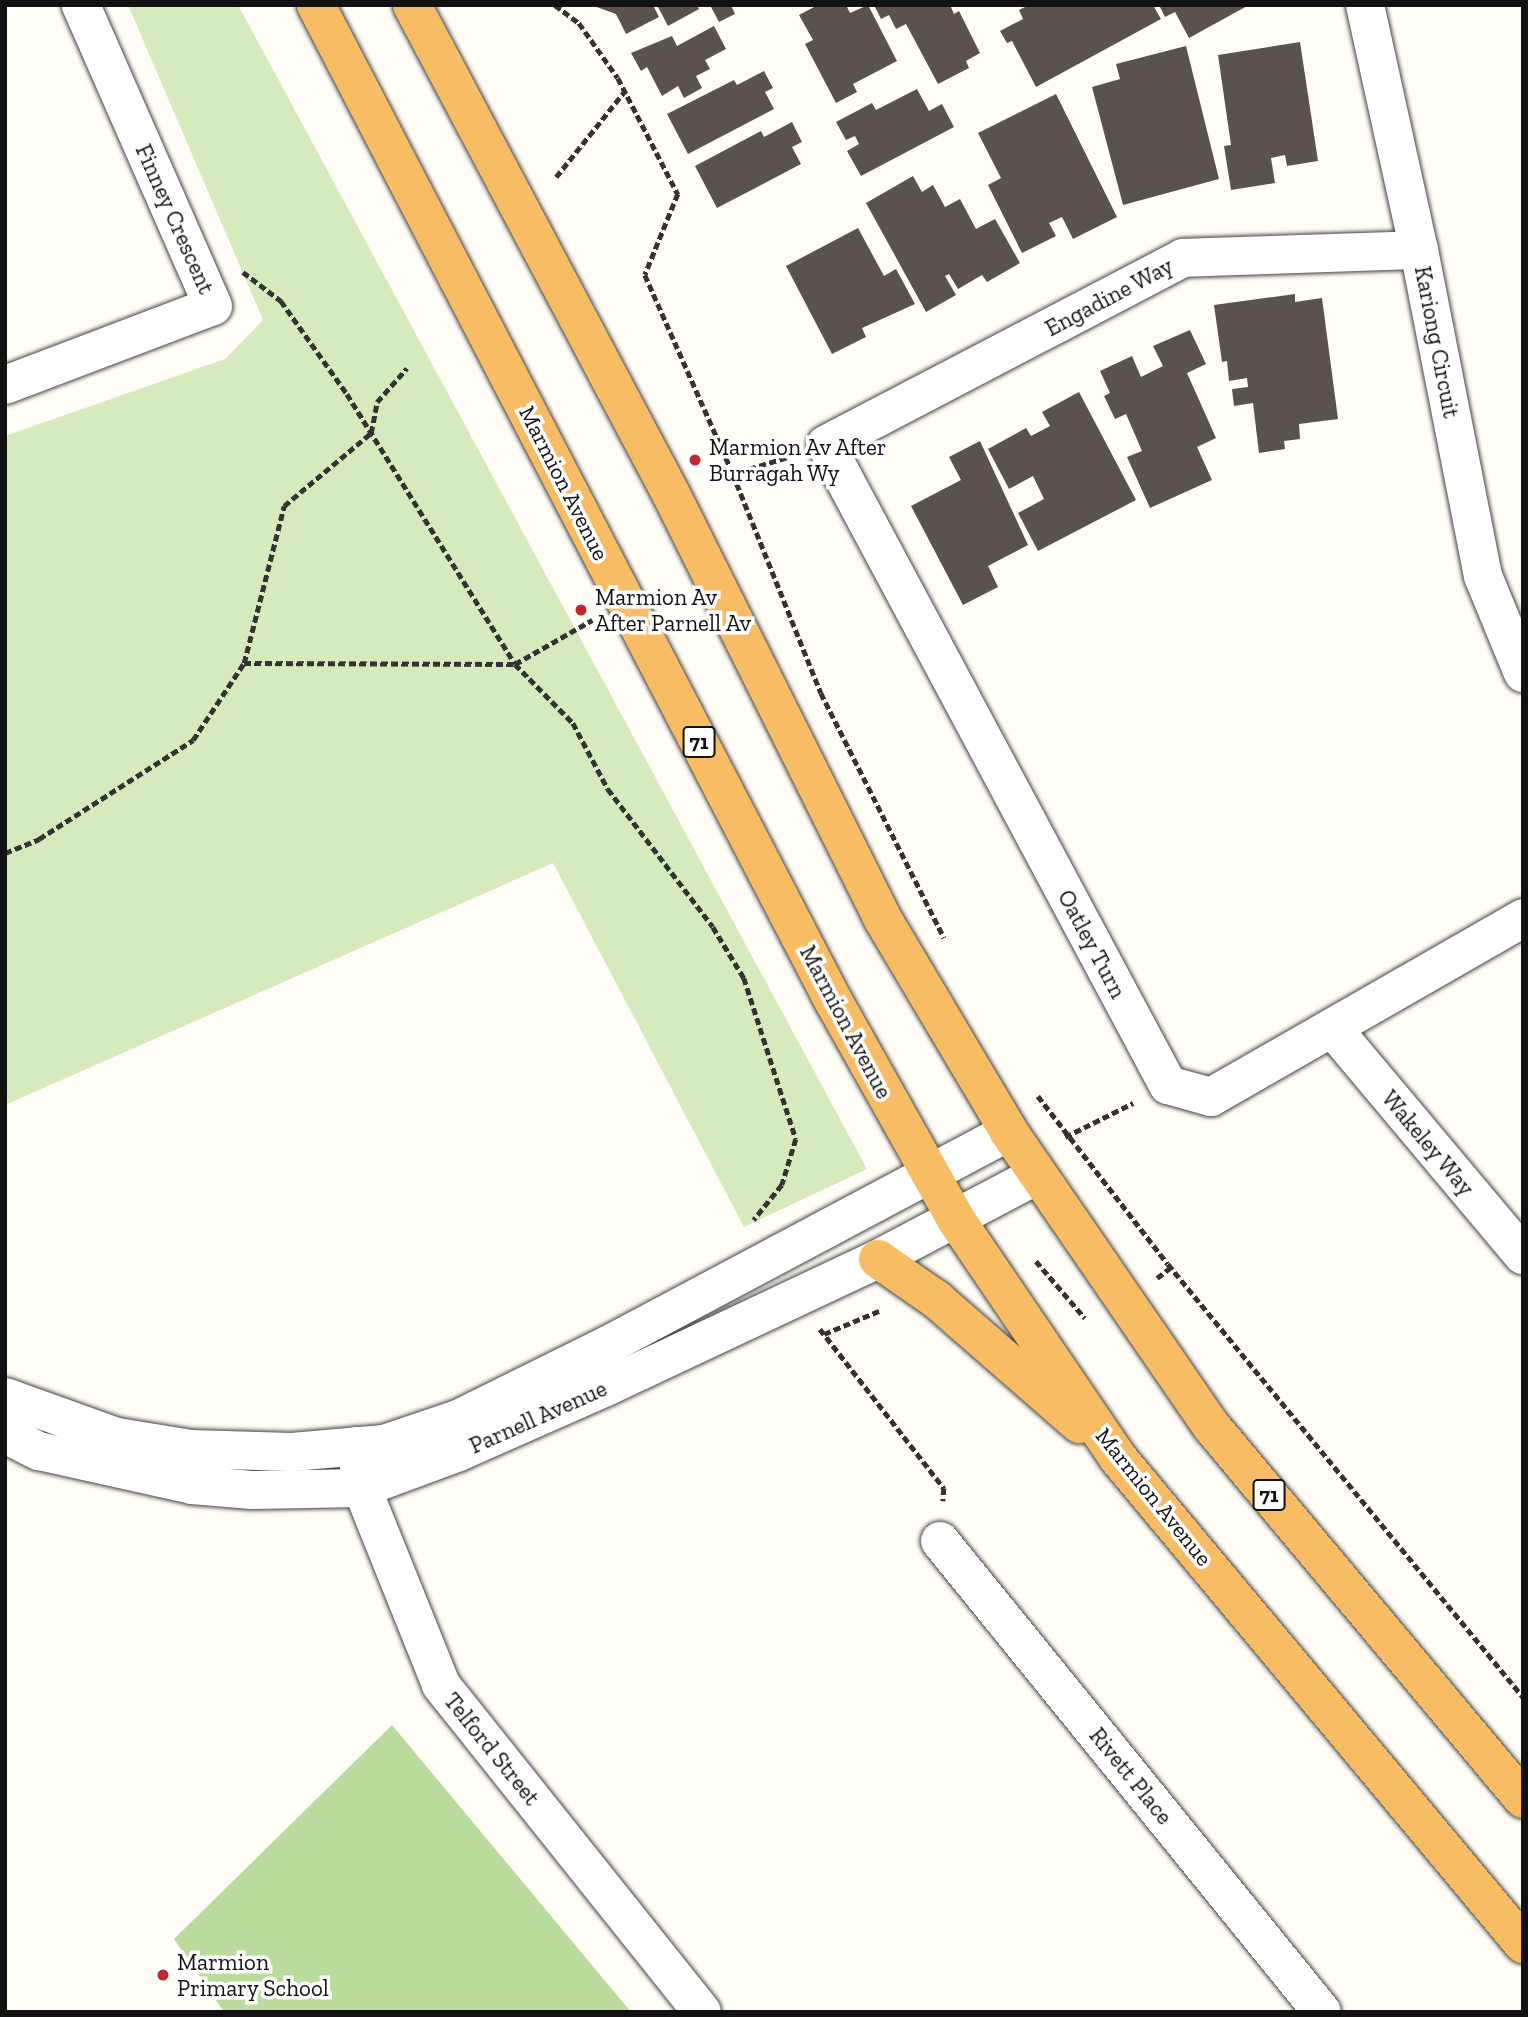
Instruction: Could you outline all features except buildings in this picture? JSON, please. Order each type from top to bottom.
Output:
[{"type":"highway","name":"Marmion Avenue","points":[[316,5],[625,601],[927,1172],[1118,1458],[1523,1944]]},
{"type":"highway","name":"71","points":[[412,5],[671,494],[881,916],[1009,1132],[1212,1427],[1523,1799]]},
{"type":"highway","points":[[878,1259],[937,1300],[1118,1458]]},
{"type":"street","name":"Finney Crescent","points":[[5,385],[213,306],[81,5]]},
{"type":"street","name":"Kariong Circuit","points":[[1376,7],[1419,250],[1483,576],[1523,673]]},
{"type":"street","name":"Engadine Way","points":[[825,445],[1183,258],[1419,250]]},
{"type":"street","name":"Oatley Turn","points":[[825,445],[1168,1086]]},
{"type":"street","points":[[1168,1086],[1211,1097],[1334,1030],[1523,918]]},
{"type":"street","name":"Wakeley Way","points":[[1334,1030],[1523,1255]]},
{"type":"street","name":"Parnell Avenue","points":[[5,1396],[117,1437],[191,1449],[292,1452],[383,1444],[458,1419],[606,1346],[927,1172],[1009,1132]]},
{"type":"street","name":"Parnell Avenue","points":[[5,1434],[39,1451],[192,1485],[252,1490],[362,1488],[459,1452],[795,1298],[878,1259],[1037,1175]]},
{"type":"street","name":"Telford Street","points":[[356,1446],[362,1488],[441,1685],[702,2012]]},
{"type":"street","name":"Rivett Place","points":[[940,1541],[1322,2012]]},
{"type":"path","points":[[555,5],[579,23],[625,91],[678,194],[645,275],[733,474],[821,693],[950,948]]},
{"type":"path","points":[[556,177],[625,91]]},
{"type":"path","points":[[194,262],[238,268],[281,301],[371,433],[515,664],[573,723],[608,789],[700,908],[744,978],[796,1139],[782,1185],[742,1235],[764,1259]]},
{"type":"path","points":[[5,853],[39,839],[192,740],[244,663],[284,506],[371,433],[377,402],[407,368]]},
{"type":"path","points":[[671,494],[825,445]]},
{"type":"path","points":[[244,663],[515,664],[625,601]]},
{"type":"path","points":[[1009,1132],[1066,1137],[1168,1086]]},
{"type":"path","points":[[1031,1087],[1066,1137],[1523,1697]]},
{"type":"path","points":[[1030,1255],[1090,1324]]},
{"type":"path","points":[[795,1298],[944,1488],[940,1541]]},
{"type":"path","points":[[824,1334],[889,1307]]},
{"type":"green space","points":[[128,5],[238,5],[867,1169],[744,1227],[553,863],[5,1105],[5,436],[225,359],[263,320]]},
{"type":"green space","points":[[392,1725],[631,2012],[224,2012],[174,1939]]},
{"type":"place","name":"Marmion Av After Burragah Wy","points":[[695,460]]},
{"type":"place","name":"Marmion Av After Parnell Av","points":[[581,610]]},
{"type":"place","name":"Marmion Primary School","points":[[163,1975]]}]
